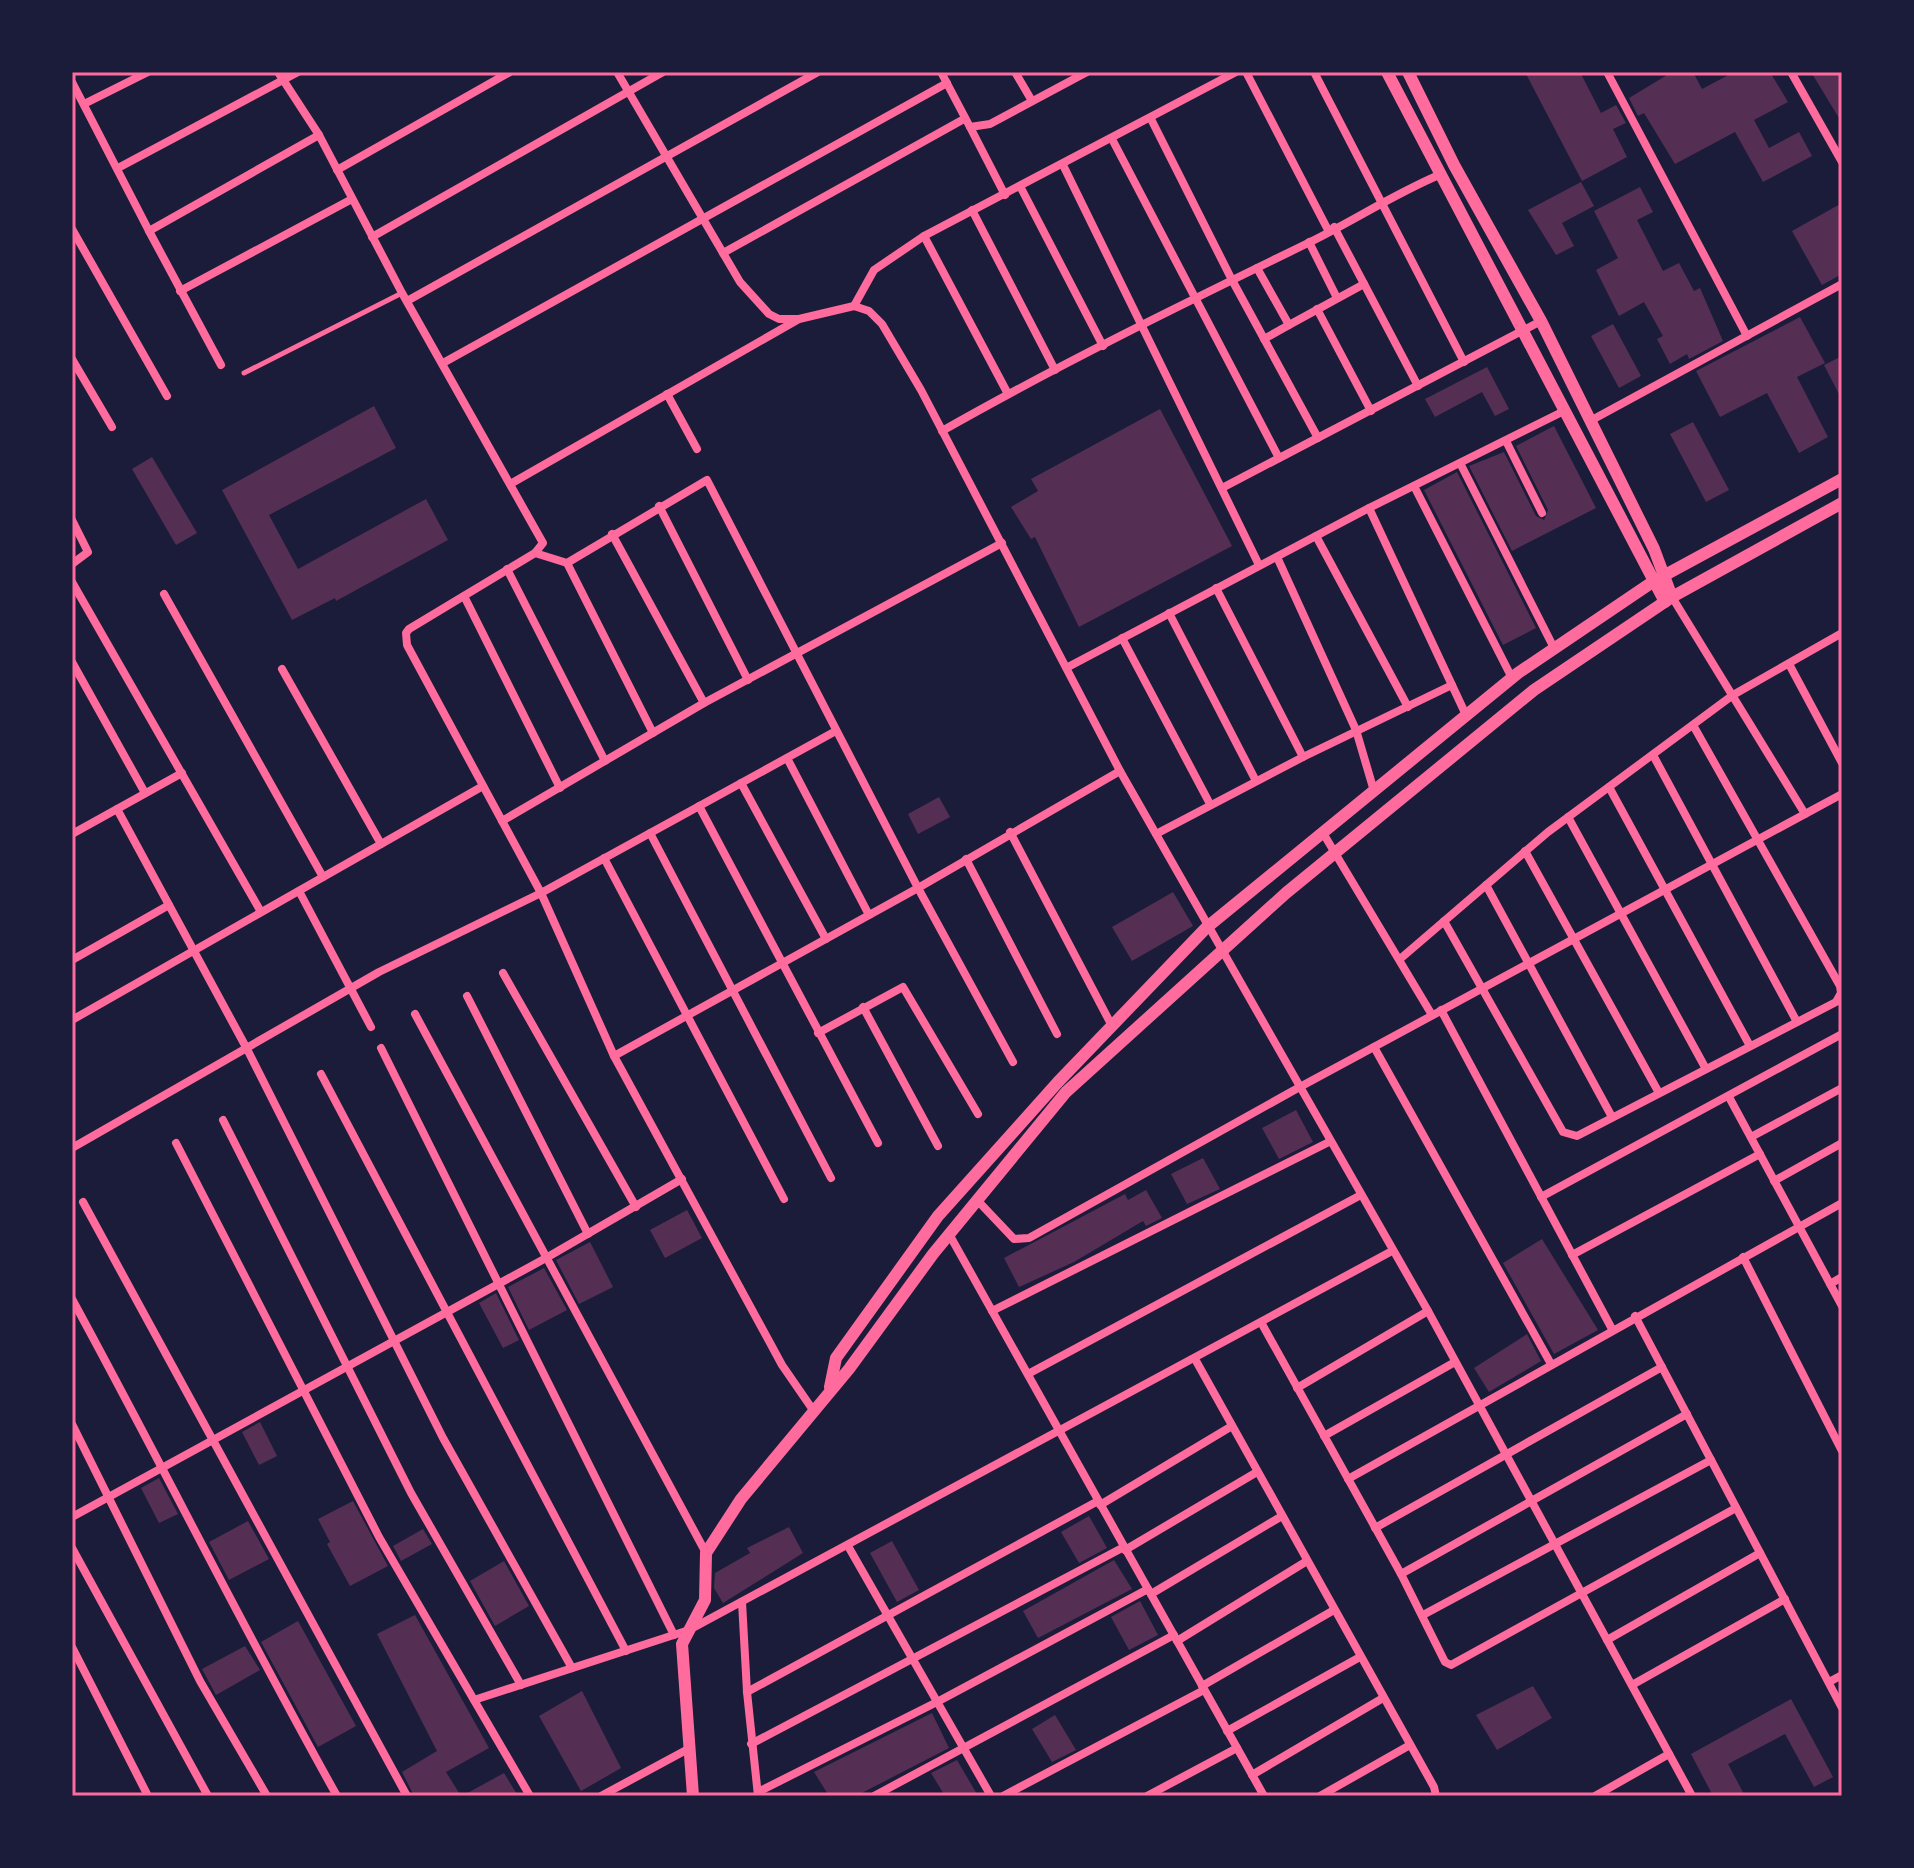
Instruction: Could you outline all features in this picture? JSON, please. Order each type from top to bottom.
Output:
[{"type":"street","points":[[84,104],[148,72]]},
{"type":"street","points":[[118,168],[281,76],[298,72]]},
{"type":"street","points":[[337,170],[510,72]]},
{"type":"street","points":[[617,72],[723,253],[758,305],[779,319],[799,319],[854,306],[869,311],[882,324],[1206,928],[1428,1311],[1692,1796]]},
{"type":"street","points":[[372,237],[663,72]]},
{"type":"street","points":[[404,297],[667,157],[818,72]]},
{"type":"street","points":[[941,72],[1005,195]]},
{"type":"street","points":[[1015,72],[1032,101]]},
{"type":"street","points":[[854,306],[874,270],[924,236],[1021,188],[1234,72]]},
{"type":"street","points":[[1246,72],[1418,386]]},
{"type":"street","points":[[1314,72],[1464,362]]},
{"type":"street","points":[[1387,72],[1439,175],[1525,331],[1564,411],[1659,578]]},
{"type":"street","points":[[1408,72],[1454,165],[1541,321],[1590,421],[1669,600],[1733,695],[1805,814]]},
{"type":"street","points":[[1607,72],[1747,336]]},
{"type":"street","points":[[1791,72],[1842,162]]},
{"type":"street","points":[[970,127],[990,124],[1080,73]]},
{"type":"street","points":[[281,76],[319,135],[404,297],[542,540],[542,547],[535,553],[406,633],[407,645],[541,893],[614,1056],[782,1365],[813,1410]]},
{"type":"street","points":[[72,82],[221,365]]},
{"type":"street","points":[[443,363],[947,83]]},
{"type":"street","points":[[723,253],[964,119]]},
{"type":"street","points":[[1151,119],[1232,280],[1318,438]]},
{"type":"street","points":[[149,231],[319,135]]},
{"type":"street","points":[[1112,139],[1279,458]]},
{"type":"street","points":[[1063,165],[1259,565]]},
{"type":"street","points":[[942,431],[1008,394],[1439,175]]},
{"type":"street","points":[[1021,188],[1103,346]]},
{"type":"street","points":[[180,291],[352,199]]},
{"type":"street","points":[[972,210],[1055,370]]},
{"type":"street","points":[[72,229],[75,240],[167,396]]},
{"type":"street","points":[[924,236],[1008,394]]},
{"type":"street","points":[[1309,242],[1337,298]]},
{"type":"street","points":[[1257,268],[1289,325]]},
{"type":"street","points":[[1264,339],[1364,284]]},
{"type":"street","points":[[1590,421],[1842,284]]},
{"type":"street","points":[[1317,309],[1371,411]]},
{"type":"street","points":[[512,483],[799,319]]},
{"type":"street","points":[[1222,488],[1541,321]]},
{"type":"street","points":[[72,359],[112,427]]},
{"type":"street","points":[[667,394],[697,449]]},
{"type":"street","points":[[1068,667],[1369,508],[1564,411]]},
{"type":"street","points":[[1506,441],[1542,513]]},
{"type":"street","points":[[1460,463],[1554,648]]},
{"type":"street","points":[[829,1390],[836,1358],[938,1216],[1206,928],[1466,715],[1554,648],[1659,578],[1842,479]]},
{"type":"street","points":[[567,563],[707,480],[834,732],[1013,1062]]},
{"type":"street","points":[[1414,486],[1512,678]]},
{"type":"street","points":[[706,1553],[741,1499],[949,1234],[1066,1092],[1336,851],[1534,690],[1669,600],[1842,503]]},
{"type":"street","points":[[659,506],[748,680]]},
{"type":"street","points":[[1369,508],[1466,715]]},
{"type":"street","points":[[72,520],[88,552],[72,564]]},
{"type":"street","points":[[612,534],[704,703]]},
{"type":"street","points":[[1316,536],[1408,707]]},
{"type":"street","points":[[502,821],[704,703],[1002,543]]},
{"type":"street","points":[[535,553],[567,563],[653,733]]},
{"type":"street","points":[[1277,557],[1356,730],[1374,791]]},
{"type":"street","points":[[507,569],[605,761]]},
{"type":"street","points":[[72,582],[261,912]]},
{"type":"street","points":[[1216,588],[1303,757]]},
{"type":"street","points":[[164,594],[323,877]]},
{"type":"street","points":[[464,596],[560,788]]},
{"type":"street","points":[[1169,613],[1256,781]]},
{"type":"street","points":[[1400,959],[1525,851],[1733,695],[1839,635],[1842,647]]},
{"type":"street","points":[[1122,638],[1210,804]]},
{"type":"street","points":[[72,662],[145,793]]},
{"type":"street","points":[[1789,664],[1842,763]]},
{"type":"street","points":[[282,669],[381,844]]},
{"type":"street","points":[[72,684],[81,678]]},
{"type":"street","points":[[1156,834],[1356,730],[1452,685]]},
{"type":"street","points":[[1444,921],[1563,1132],[1577,1136],[1836,1002],[1841,993],[1840,986],[1693,725]]},
{"type":"street","points":[[72,1148],[379,972],[541,893],[834,732]]},
{"type":"street","points":[[1653,755],[1797,1022]]},
{"type":"street","points":[[787,758],[869,915]]},
{"type":"street","points":[[614,1056],[918,888],[1120,771]]},
{"type":"street","points":[[72,834],[182,773]]},
{"type":"street","points":[[741,783],[826,939]]},
{"type":"street","points":[[72,1020],[483,786]]},
{"type":"street","points":[[1609,787],[1750,1046]]},
{"type":"street","points":[[977,1200],[1014,1239],[1029,1238],[1436,1012],[1842,794]]},
{"type":"street","points":[[699,806],[878,1143]]},
{"type":"street","points":[[117,809],[247,1049],[443,1438],[572,1668]]},
{"type":"street","points":[[1568,817],[1706,1069]]},
{"type":"street","points":[[1010,832],[1112,1026]]},
{"type":"street","points":[[650,833],[831,1178]]},
{"type":"street","points":[[1323,833],[1436,1012],[1612,1329]]},
{"type":"street","points":[[1525,851],[1659,1093]]},
{"type":"street","points":[[604,858],[784,1199]]},
{"type":"street","points":[[966,859],[1057,1034]]},
{"type":"street","points":[[1486,885],[1612,1117]]},
{"type":"street","points":[[299,891],[371,1027]]},
{"type":"street","points":[[72,960],[169,905]]},
{"type":"street","points":[[503,973],[636,1207]]},
{"type":"street","points":[[818,1033],[903,987],[978,1114]]},
{"type":"street","points":[[467,996],[588,1234]]},
{"type":"street","points":[[863,1007],[938,1146]]},
{"type":"street","points":[[415,1014],[706,1553],[705,1600],[682,1644],[693,1796]]},
{"type":"street","points":[[1541,1197],[1842,1034]]},
{"type":"street","points":[[1374,1047],[1551,1364]]},
{"type":"street","points":[[381,1048],[674,1635]]},
{"type":"street","points":[[321,1074],[626,1651]]},
{"type":"street","points":[[1751,1137],[1842,1088]]},
{"type":"street","points":[[1729,1097],[1842,1306]]},
{"type":"street","points":[[223,1120],[411,1493],[521,1685]]},
{"type":"street","points":[[992,1311],[1329,1142]]},
{"type":"street","points":[[176,1143],[379,1537],[530,1796]]},
{"type":"street","points":[[1774,1181],[1842,1143]]},
{"type":"street","points":[[1572,1255],[1760,1154]]},
{"type":"street","points":[[72,1517],[546,1258],[682,1179]]},
{"type":"street","points":[[1028,1374],[1359,1196]]},
{"type":"street","points":[[83,1202],[407,1796]]},
{"type":"street","points":[[1348,1479],[1842,1203]]},
{"type":"street","points":[[949,1234],[1261,1795]]},
{"type":"street","points":[[474,1700],[689,1630],[1262,1324],[1392,1251]]},
{"type":"street","points":[[1743,1257],[1842,1451]]},
{"type":"street","points":[[1830,1284],[1842,1277]]},
{"type":"street","points":[[72,1299],[163,1467],[244,1630],[337,1796]]},
{"type":"street","points":[[1297,1388],[1428,1311]]},
{"type":"street","points":[[1635,1316],[1842,1708]]},
{"type":"street","points":[[1262,1324],[1401,1574],[1445,1662],[1451,1665],[1736,1508]]},
{"type":"street","points":[[1195,1359],[1434,1787],[1436,1796]]},
{"type":"street","points":[[1324,1436],[1455,1362]]},
{"type":"street","points":[[1375,1528],[1662,1367]]},
{"type":"street","points":[[1401,1574],[1687,1414]]},
{"type":"street","points":[[72,1424],[200,1681],[267,1796]]},
{"type":"street","points":[[747,1692],[1099,1503],[1232,1426]]},
{"type":"street","points":[[1423,1615],[1711,1460]]},
{"type":"street","points":[[751,1744],[1125,1548],[1257,1472]]},
{"type":"street","points":[[742,1602],[751,1744],[758,1794],[1149,1592],[1282,1516]]},
{"type":"street","points":[[848,1546],[991,1796]]},
{"type":"street","points":[[72,1548],[208,1796]]},
{"type":"street","points":[[1607,1640],[1760,1553]]},
{"type":"street","points":[[874,1796],[1175,1638],[1307,1561]]},
{"type":"street","points":[[1632,1685],[1785,1599]]},
{"type":"street","points":[[1003,1796],[1203,1688],[1334,1610]]},
{"type":"street","points":[[72,1647],[148,1796]]},
{"type":"street","points":[[1227,1731],[1360,1657]]},
{"type":"street","points":[[1829,1682],[1842,1675]]},
{"type":"street","points":[[1252,1775],[1383,1698]]},
{"type":"street","points":[[1320,1796],[1410,1745]]},
{"type":"street","points":[[601,1796],[690,1748]]},
{"type":"street","points":[[1147,1796],[1237,1748]]},
{"type":"street","points":[[1595,1796],[1669,1754]]},
{"type":"lane","points":[[244,373],[404,297]]},
{"type":"building","points":[[1525,72],[1580,72],[1601,113],[1616,105],[1626,123],[1613,129],[1627,157],[1582,181]]},
{"type":"building","points":[[1672,72],[1693,72],[1702,89],[1734,72],[1770,72],[1788,102],[1754,120],[1769,148],[1799,132],[1812,156],[1763,182],[1735,132],[1675,164],[1644,113],[1638,116],[1629,98]]},
{"type":"building","points":[[1811,72],[1842,72],[1842,123]]},
{"type":"building","points":[[1581,182],[1594,206],[1562,223],[1574,246],[1556,255],[1528,210]]},
{"type":"building","points":[[1640,187],[1653,212],[1637,220],[1663,271],[1679,263],[1694,291],[1700,288],[1723,341],[1689,359],[1687,354],[1670,364],[1657,339],[1663,336],[1644,302],[1619,316],[1596,270],[1618,258],[1594,211]]},
{"type":"building","points":[[1842,203],[1842,274],[1822,285],[1792,231]]},
{"type":"building","points":[[1800,317],[1825,363],[1797,377],[1828,437],[1799,453],[1767,393],[1720,417],[1696,371]]},
{"type":"building","points":[[1613,324],[1641,376],[1619,388],[1591,336]]},
{"type":"building","points":[[1842,356],[1842,400],[1824,365]]},
{"type":"building","points":[[1487,367],[1509,409],[1495,416],[1482,392],[1435,417],[1425,399]]},
{"type":"building","points":[[374,406],[396,448],[269,515],[298,569],[426,499],[448,540],[336,601],[335,598],[292,620],[222,490]]},
{"type":"building","points":[[1160,409],[1232,546],[1079,627],[1035,537],[1031,539],[1011,507],[1038,491],[1031,479]]},
{"type":"building","points":[[1693,422],[1729,490],[1706,502],[1670,434]]},
{"type":"building","points":[[1554,426],[1596,508],[1512,551],[1469,466],[1504,452],[1536,516],[1544,520],[1548,510],[1516,446]]},
{"type":"building","points":[[152,457],[197,533],[176,545],[132,469]]},
{"type":"building","points":[[1457,472],[1536,628],[1503,645],[1424,490]]},
{"type":"building","points":[[939,797],[950,817],[918,834],[908,814]]},
{"type":"building","points":[[1173,892],[1193,926],[1132,961],[1112,927]]},
{"type":"building","points":[[1296,1110],[1313,1142],[1279,1159],[1262,1128]]},
{"type":"building","points":[[1203,1158],[1220,1189],[1187,1204],[1171,1174]]},
{"type":"building","points":[[1146,1190],[1162,1218],[1146,1226],[1143,1221],[1074,1262],[1019,1287],[1004,1258],[1125,1194],[1128,1200]]},
{"type":"building","points":[[687,1210],[702,1238],[665,1258],[650,1230]]},
{"type":"building","points":[[1542,1239],[1598,1330],[1554,1354],[1503,1263]]},
{"type":"building","points":[[590,1242],[613,1287],[579,1304],[556,1260]]},
{"type":"building","points":[[544,1268],[567,1310],[529,1330],[508,1287]]},
{"type":"building","points":[[496,1293],[519,1340],[503,1348],[479,1303]]},
{"type":"building","points":[[1527,1334],[1541,1361],[1489,1392],[1474,1368]]},
{"type":"building","points":[[260,1422],[277,1456],[259,1465],[242,1432]]},
{"type":"building","points":[[159,1478],[178,1514],[159,1523],[141,1488]]},
{"type":"building","points":[[353,1501],[388,1566],[350,1586],[327,1544],[330,1542],[318,1519]]},
{"type":"building","points":[[1089,1516],[1107,1548],[1079,1563],[1061,1532]]},
{"type":"building","points":[[248,1521],[269,1559],[229,1580],[209,1542]]},
{"type":"building","points":[[789,1527],[803,1553],[723,1603],[714,1588],[715,1573],[750,1553],[747,1548]]},
{"type":"building","points":[[423,1529],[432,1544],[401,1561],[393,1546]]},
{"type":"building","points":[[892,1541],[919,1590],[897,1602],[870,1553]]},
{"type":"building","points":[[1114,1560],[1132,1589],[1038,1638],[1023,1611]]},
{"type":"building","points":[[504,1561],[529,1606],[495,1626],[470,1581]]},
{"type":"building","points":[[1140,1601],[1158,1635],[1129,1650],[1111,1617]]},
{"type":"building","points":[[415,1615],[489,1748],[446,1772],[461,1796],[414,1796],[402,1772],[437,1751],[377,1634]]},
{"type":"building","points":[[298,1621],[356,1726],[318,1747],[261,1642]]},
{"type":"building","points":[[245,1646],[260,1670],[216,1695],[202,1669]]},
{"type":"building","points":[[1533,1686],[1552,1718],[1497,1750],[1476,1715]]},
{"type":"building","points":[[582,1691],[621,1768],[581,1791],[539,1716]]},
{"type":"building","points":[[1791,1699],[1833,1777],[1814,1787],[1785,1734],[1728,1764],[1745,1796],[1713,1796],[1691,1754]]},
{"type":"building","points":[[932,1713],[949,1748],[856,1796],[829,1796],[814,1772]]},
{"type":"building","points":[[1055,1715],[1076,1750],[1052,1762],[1032,1729]]},
{"type":"building","points":[[957,1760],[978,1796],[945,1796],[931,1773]]},
{"type":"building","points":[[504,1773],[518,1796],[462,1796]]}]
